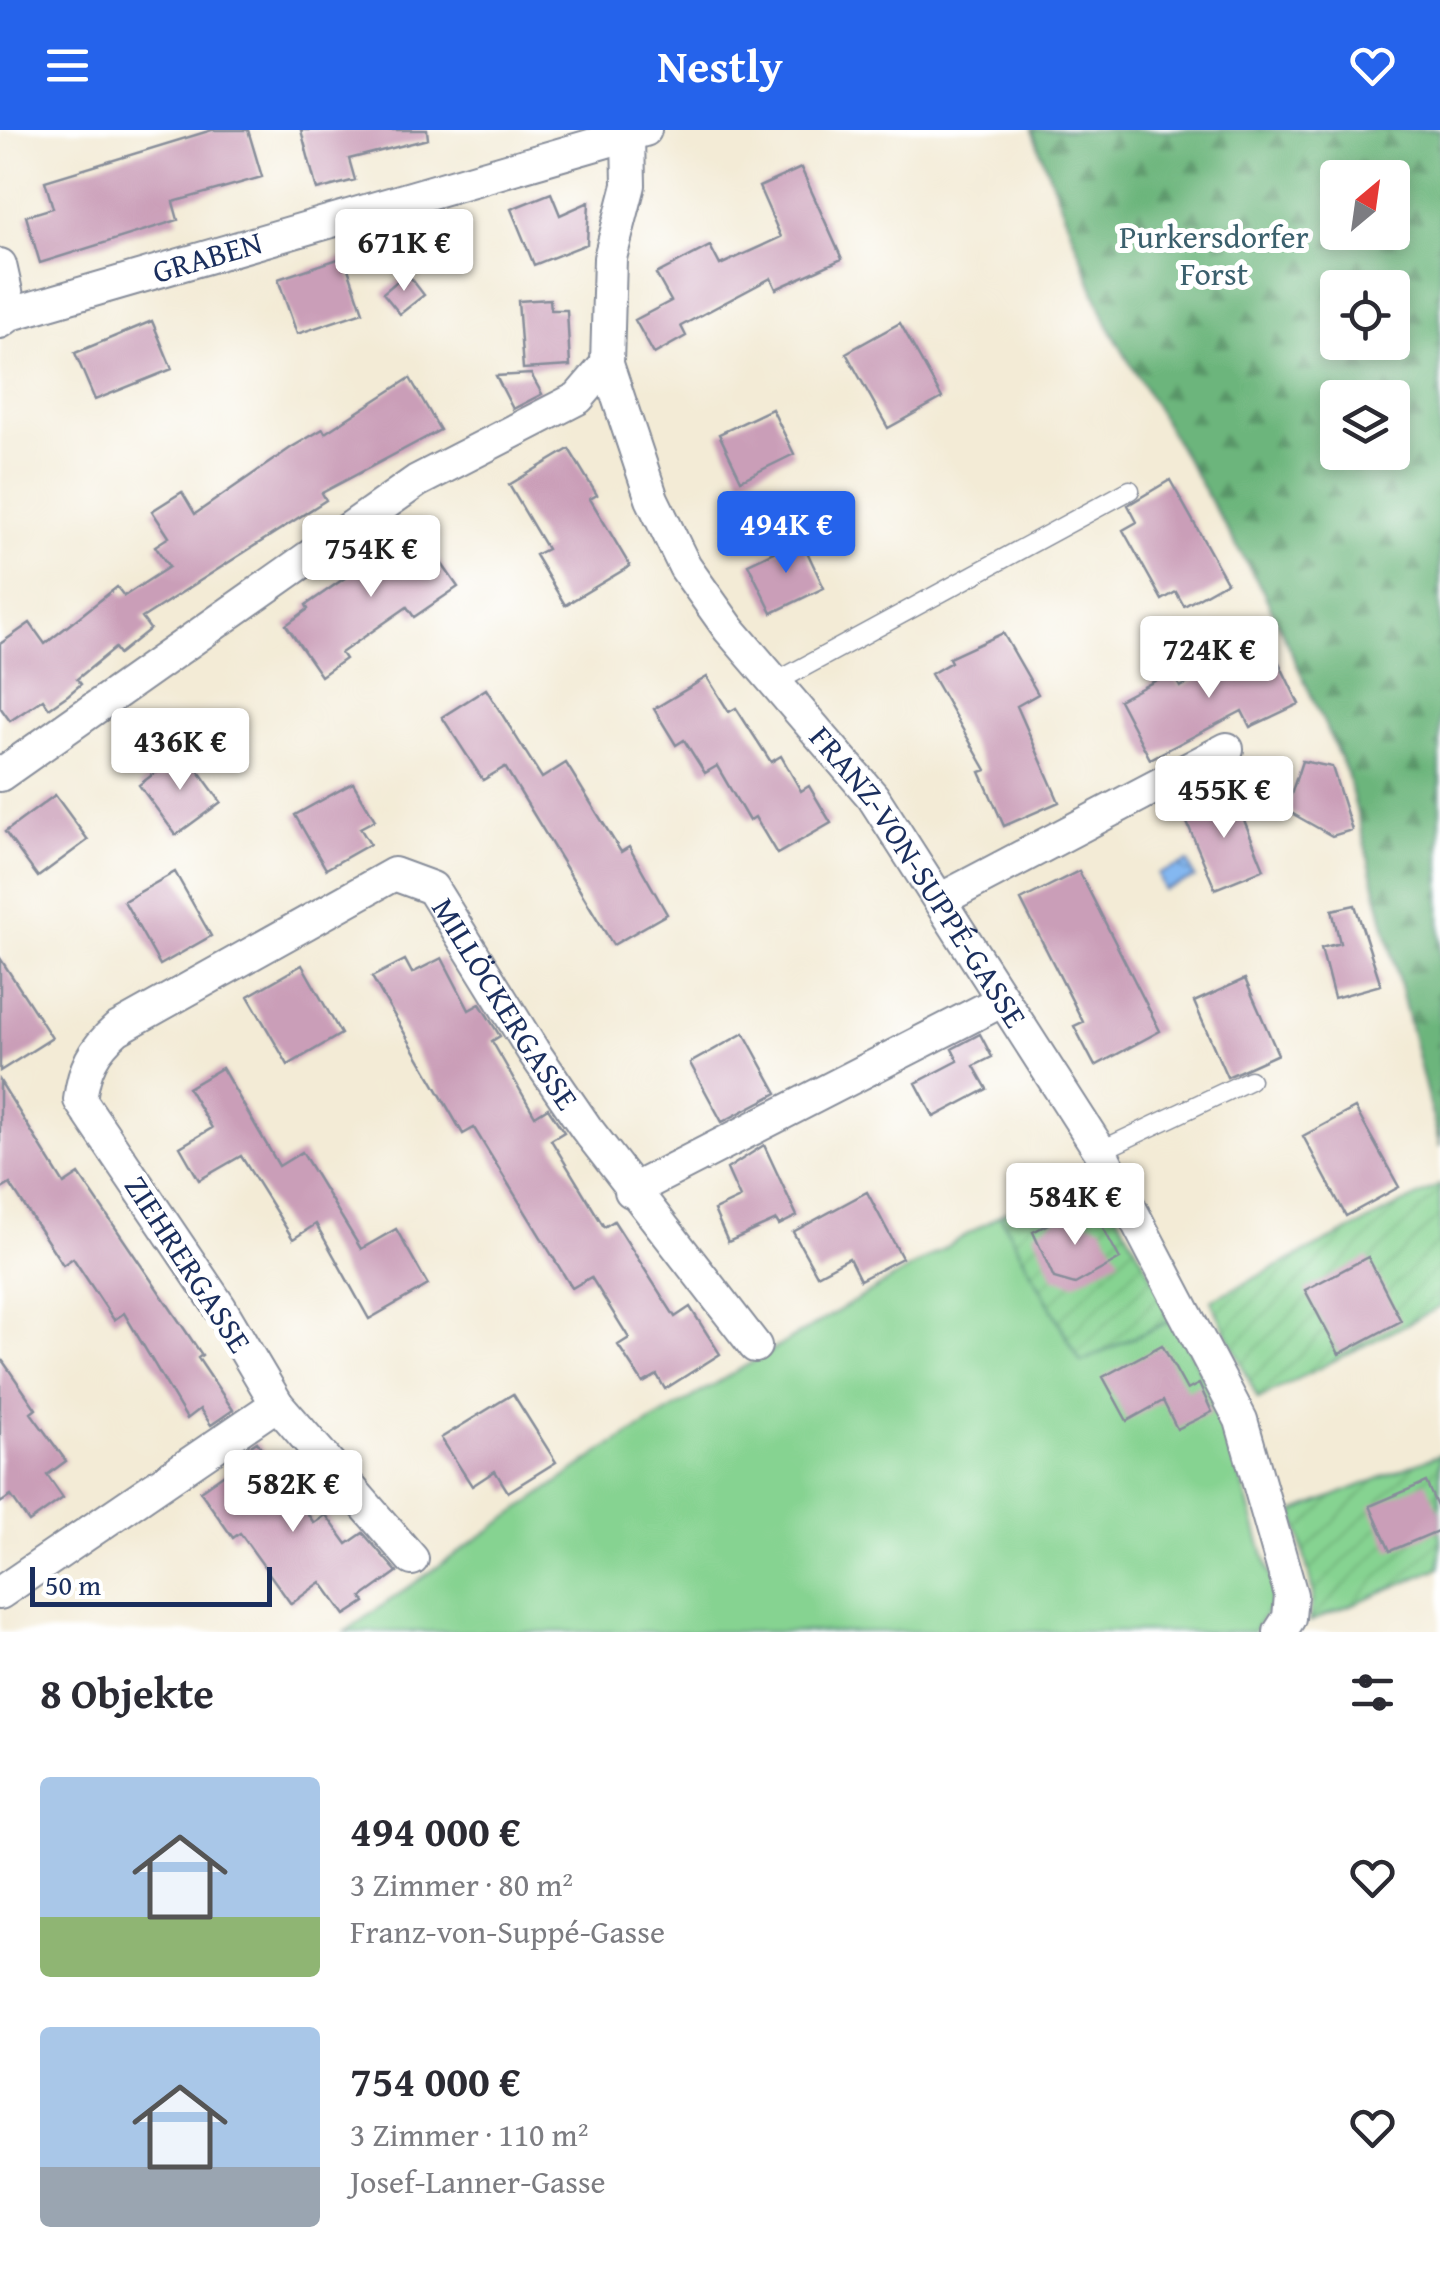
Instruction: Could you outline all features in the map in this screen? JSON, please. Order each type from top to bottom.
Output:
[{"type":"street","name":"GRABEN","points":[[6,318],[636,133]]},
{"type":"street","name":"FRANZ-VON-SUPPÉ-GASSE","points":[[636,133],[610,258],[606,364],[652,499],[685,567],[729,630],[778,681],[873,797],[1100,1151],[1241,1420],[1288,1578],[1285,1625]]},
{"type":"street","points":[[0,265],[6,318]]},
{"type":"street","points":[[0,775],[417,481],[578,398],[606,364]]},
{"type":"street","points":[[940,900],[1228,749]]},
{"type":"street","name":"MILLÖCKERGASSE","points":[[197,987],[394,874],[432,888],[533,1051],[631,1191],[754,1346]]},
{"type":"street","name":"ZIEHRERGASSE","points":[[197,987],[117,1029],[96,1047],[83,1073],[80,1100],[219,1306],[277,1404],[412,1558]]},
{"type":"street","points":[[631,1191],[1004,1000]]},
{"type":"street","points":[[0,1593],[277,1404]]},
{"type":"lane","points":[[778,681],[1130,490]]},
{"type":"lane","points":[[1100,1151],[1250,1080]]},
{"type":"green space","name":"Purkersdorfer Forst","points":[[1032,130],[1440,130],[1440,1147],[1347,773],[1263,591],[1107,324]]},
{"type":"green space","points":[[1089,1165],[1176,1318],[1081,1362],[1000,1215]]},
{"type":"green space","points":[[1440,1185],[1440,1307],[1258,1399],[1211,1300]]},
{"type":"green space","points":[[1000,1215],[1081,1362],[1176,1318],[1227,1430],[1274,1590],[1270,1607],[1254,1632],[345,1632],[604,1450]]},
{"type":"green space","points":[[1440,1454],[1440,1568],[1309,1622],[1313,1592],[1294,1512]]},
{"type":"water","points":[[1188,862],[1195,878],[1164,890],[1158,874]]},
{"type":"building","points":[[212,130],[248,130],[262,177],[173,202],[178,220],[40,263],[26,216],[53,208],[45,181]]},
{"type":"building","points":[[301,130],[427,130],[428,139],[349,159],[355,180],[317,190]]},
{"type":"building","points":[[801,168],[842,259],[776,289],[771,278],[681,326],[686,336],[654,354],[635,320],[671,301],[656,274],[710,246],[720,265],[781,237],[759,187]]},
{"type":"building","points":[[551,193],[560,215],[589,202],[587,244],[534,265],[511,209]]},
{"type":"building","points":[[344,257],[363,312],[297,334],[278,279]]},
{"type":"building","points":[[407,273],[424,295],[400,314],[383,293]]},
{"type":"building","points":[[550,299],[551,310],[567,310],[570,366],[523,369],[518,301]]},
{"type":"building","points":[[152,321],[172,369],[95,400],[75,353]]},
{"type":"building","points":[[900,323],[942,398],[888,428],[846,353]]},
{"type":"building","points":[[531,374],[542,394],[513,409],[496,376]]},
{"type":"building","points":[[410,378],[440,430],[322,493],[326,500],[142,618],[150,629],[119,654],[115,648],[77,679],[81,684],[68,695],[49,708],[43,699],[10,721],[0,707],[0,644],[30,623],[45,644],[117,587],[124,596],[169,567],[155,546],[169,537],[152,511],[182,492],[195,514],[292,447],[323,429],[325,433]]},
{"type":"building","points":[[772,409],[794,454],[741,480],[719,434]]},
{"type":"building","points":[[569,449],[597,495],[590,499],[630,566],[565,605],[535,555],[547,549],[509,485]]},
{"type":"building","points":[[1170,480],[1227,582],[1184,606],[1176,592],[1162,600],[1123,530],[1137,522],[1128,505]]},
{"type":"building","points":[[417,528],[458,587],[414,617],[407,607],[341,653],[345,659],[321,676],[286,625],[308,609],[306,605]]},
{"type":"building","points":[[801,539],[824,588],[772,613],[748,564]]},
{"type":"building","points":[[1003,633],[1038,694],[1017,706],[1059,802],[1004,826],[980,772],[986,770],[931,674],[951,662],[949,658]]},
{"type":"building","points":[[1270,644],[1299,704],[1250,727],[1242,711],[1150,759],[1119,700],[1172,672],[1180,687]]},
{"type":"building","points":[[707,677],[729,712],[736,708],[771,762],[781,756],[801,791],[809,786],[831,823],[777,854],[755,817],[749,821],[717,766],[705,773],[684,740],[676,745],[654,709]]},
{"type":"building","points":[[486,689],[542,778],[566,763],[621,852],[629,847],[667,914],[613,945],[505,767],[483,780],[442,717]]},
{"type":"building","points":[[184,751],[221,802],[176,835],[139,785]]},
{"type":"building","points":[[1302,761],[1332,767],[1352,830],[1332,836],[1286,810]]},
{"type":"building","points":[[353,783],[375,820],[360,828],[370,844],[326,869],[295,815]]},
{"type":"building","points":[[1233,793],[1264,869],[1215,889],[1183,813]]},
{"type":"building","points":[[55,795],[88,840],[38,877],[5,832]]},
{"type":"building","points":[[1079,871],[1160,1031],[1095,1066],[1074,1026],[1083,1022],[1021,900]]},
{"type":"building","points":[[175,872],[211,936],[160,965],[124,901]]},
{"type":"building","points":[[1355,905],[1381,985],[1334,998],[1321,948],[1340,943],[1332,910]]},
{"type":"building","points":[[0,958],[52,1038],[0,1071]]},
{"type":"building","points":[[442,958],[469,1010],[480,1004],[500,1036],[492,1041],[535,1116],[548,1108],[564,1132],[551,1140],[604,1227],[614,1221],[675,1317],[690,1307],[720,1354],[665,1389],[657,1375],[643,1383],[618,1345],[629,1338],[591,1277],[572,1288],[474,1128],[463,1134],[372,977],[405,960],[412,973]]},
{"type":"building","points":[[302,965],[341,1034],[288,1065],[248,996]]},
{"type":"building","points":[[1245,979],[1278,1054],[1227,1077],[1194,1002]]},
{"type":"building","points":[[744,1033],[777,1093],[722,1122],[690,1063]]},
{"type":"building","points":[[980,1034],[992,1057],[974,1066],[987,1089],[934,1117],[916,1083],[958,1061],[952,1049]]},
{"type":"building","points":[[222,1068],[279,1166],[302,1152],[361,1249],[396,1229],[428,1285],[369,1319],[316,1224],[293,1239],[241,1156],[199,1180],[180,1147],[212,1128],[188,1088]]},
{"type":"building","points":[[0,1081],[64,1184],[79,1174],[202,1355],[198,1358],[233,1410],[211,1425],[200,1409],[187,1419],[124,1313],[114,1320],[73,1258],[63,1265],[10,1184],[0,1190]]},
{"type":"building","points":[[1355,1108],[1399,1187],[1346,1216],[1303,1136]]},
{"type":"building","points":[[764,1145],[797,1216],[779,1225],[776,1220],[728,1242],[714,1210],[740,1198],[727,1169]]},
{"type":"building","points":[[867,1192],[902,1258],[860,1280],[849,1258],[817,1275],[793,1232]]},
{"type":"building","points":[[1067,1214],[1102,1226],[1120,1259],[1075,1284],[1054,1278],[1033,1232]]},
{"type":"building","points":[[1368,1257],[1401,1321],[1339,1354],[1305,1290]]},
{"type":"building","points":[[1162,1345],[1187,1390],[1199,1384],[1212,1412],[1177,1429],[1163,1401],[1127,1421],[1103,1377]]},
{"type":"building","points":[[0,1357],[36,1409],[31,1413],[66,1461],[47,1475],[63,1498],[29,1522],[11,1496],[0,1503]]},
{"type":"building","points":[[513,1394],[556,1462],[508,1492],[495,1471],[472,1486],[441,1438]]},
{"type":"building","points":[[257,1442],[314,1523],[326,1515],[347,1544],[363,1533],[397,1572],[362,1597],[365,1602],[345,1615],[321,1582],[291,1604],[240,1533],[233,1538],[200,1491],[239,1464],[234,1457]]},
{"type":"building","points":[[1426,1482],[1440,1513],[1440,1530],[1390,1551],[1370,1506]]}]
